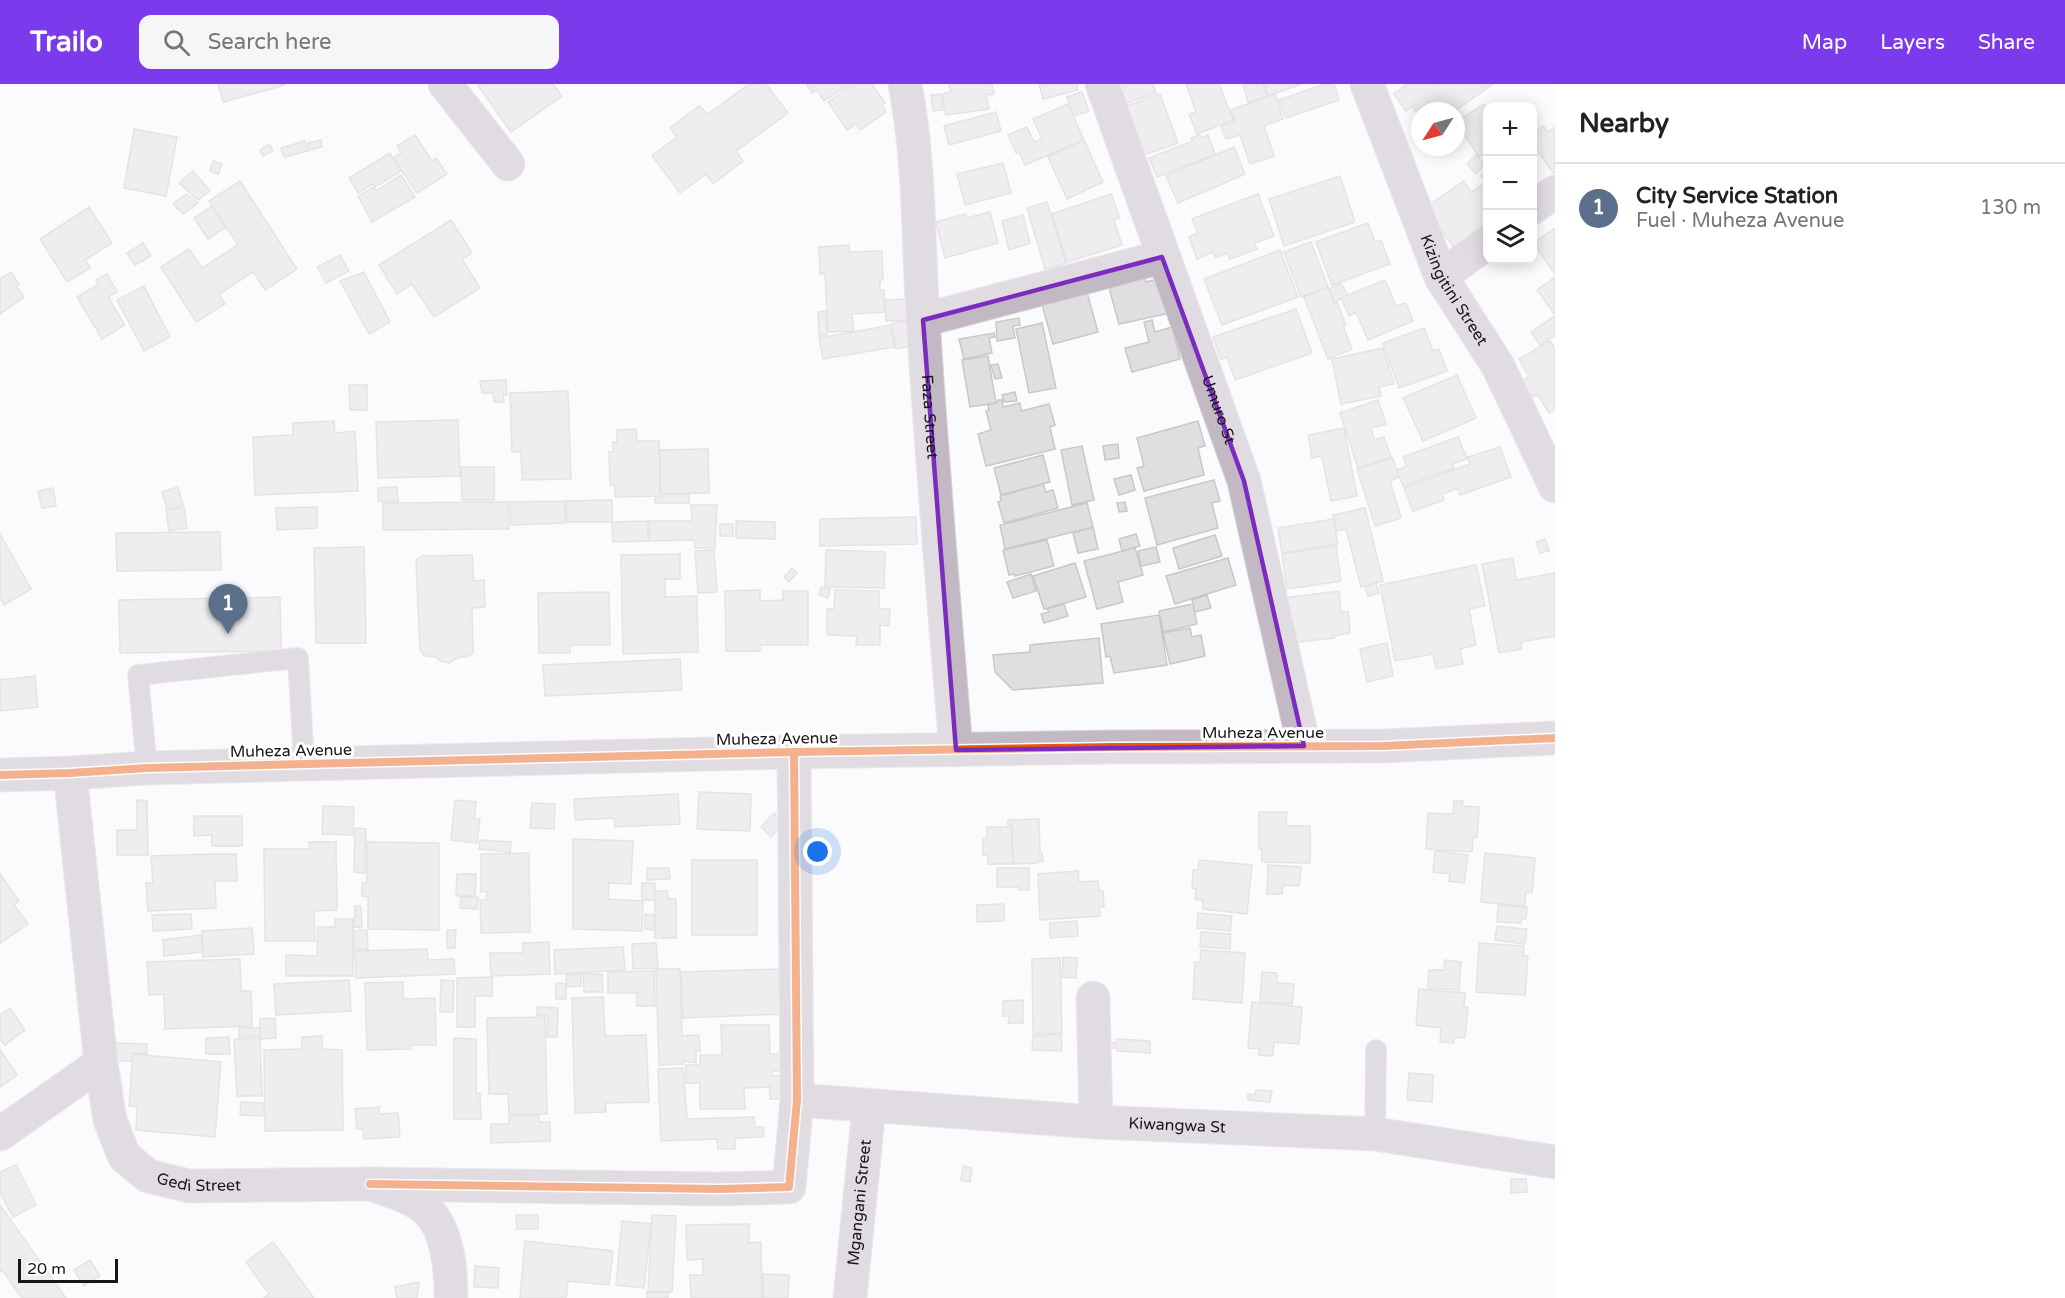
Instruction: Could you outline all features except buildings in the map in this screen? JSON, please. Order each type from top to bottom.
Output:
[{"type":"street","points":[[445,84],[508,164]]},
{"type":"street","name":"Faza Street","points":[[905,84],[913,123],[923,320],[956,750]]},
{"type":"street","name":"Umuro St","points":[[1102,84],[1244,481],[1304,746]]},
{"type":"street","name":"Kizingitini Street","points":[[1367,84],[1442,277],[1498,366],[1555,486]]},
{"type":"street","points":[[1537,205],[1555,192]]},
{"type":"street","points":[[1442,277],[1483,246]]},
{"type":"street","points":[[923,320],[1162,257]]},
{"type":"street","name":"Muheza Avenue","points":[[0,774],[70,773],[147,768],[794,752],[1383,746],[1555,738]]},
{"type":"street","points":[[370,1184],[720,1189],[789,1186],[797,1100],[794,752]]},
{"type":"street","name":"Gedi Street","points":[[70,773],[102,1063],[110,1120],[123,1156],[148,1176],[189,1186],[370,1184],[404,1197],[424,1207],[440,1229],[452,1267],[452,1298]]},
{"type":"street","points":[[1093,998],[1096,1122]]},
{"type":"street","points":[[0,1134],[102,1063]]},
{"type":"street","name":"Kiwangwa St","points":[[797,1100],[1096,1122],[1375,1134],[1555,1162]]},
{"type":"street","name":"Mgangani Street","points":[[850,1298],[869,1107]]},
{"type":"lane","points":[[147,768],[138,675],[298,658],[304,764]]},
{"type":"lane","points":[[1375,1134],[1376,1050]]},
{"type":"highlighted area","points":[[1162,257],[1244,481],[1304,746],[956,750],[923,320]]},
{"type":"cycle path","points":[[0,775],[147,768],[794,752],[1383,746],[1555,738]]},
{"type":"cycle path","points":[[370,1184],[720,1189],[789,1187],[797,1100],[794,752]]},
{"type":"place","name":"City Service Station","points":[[228,634]]}]
